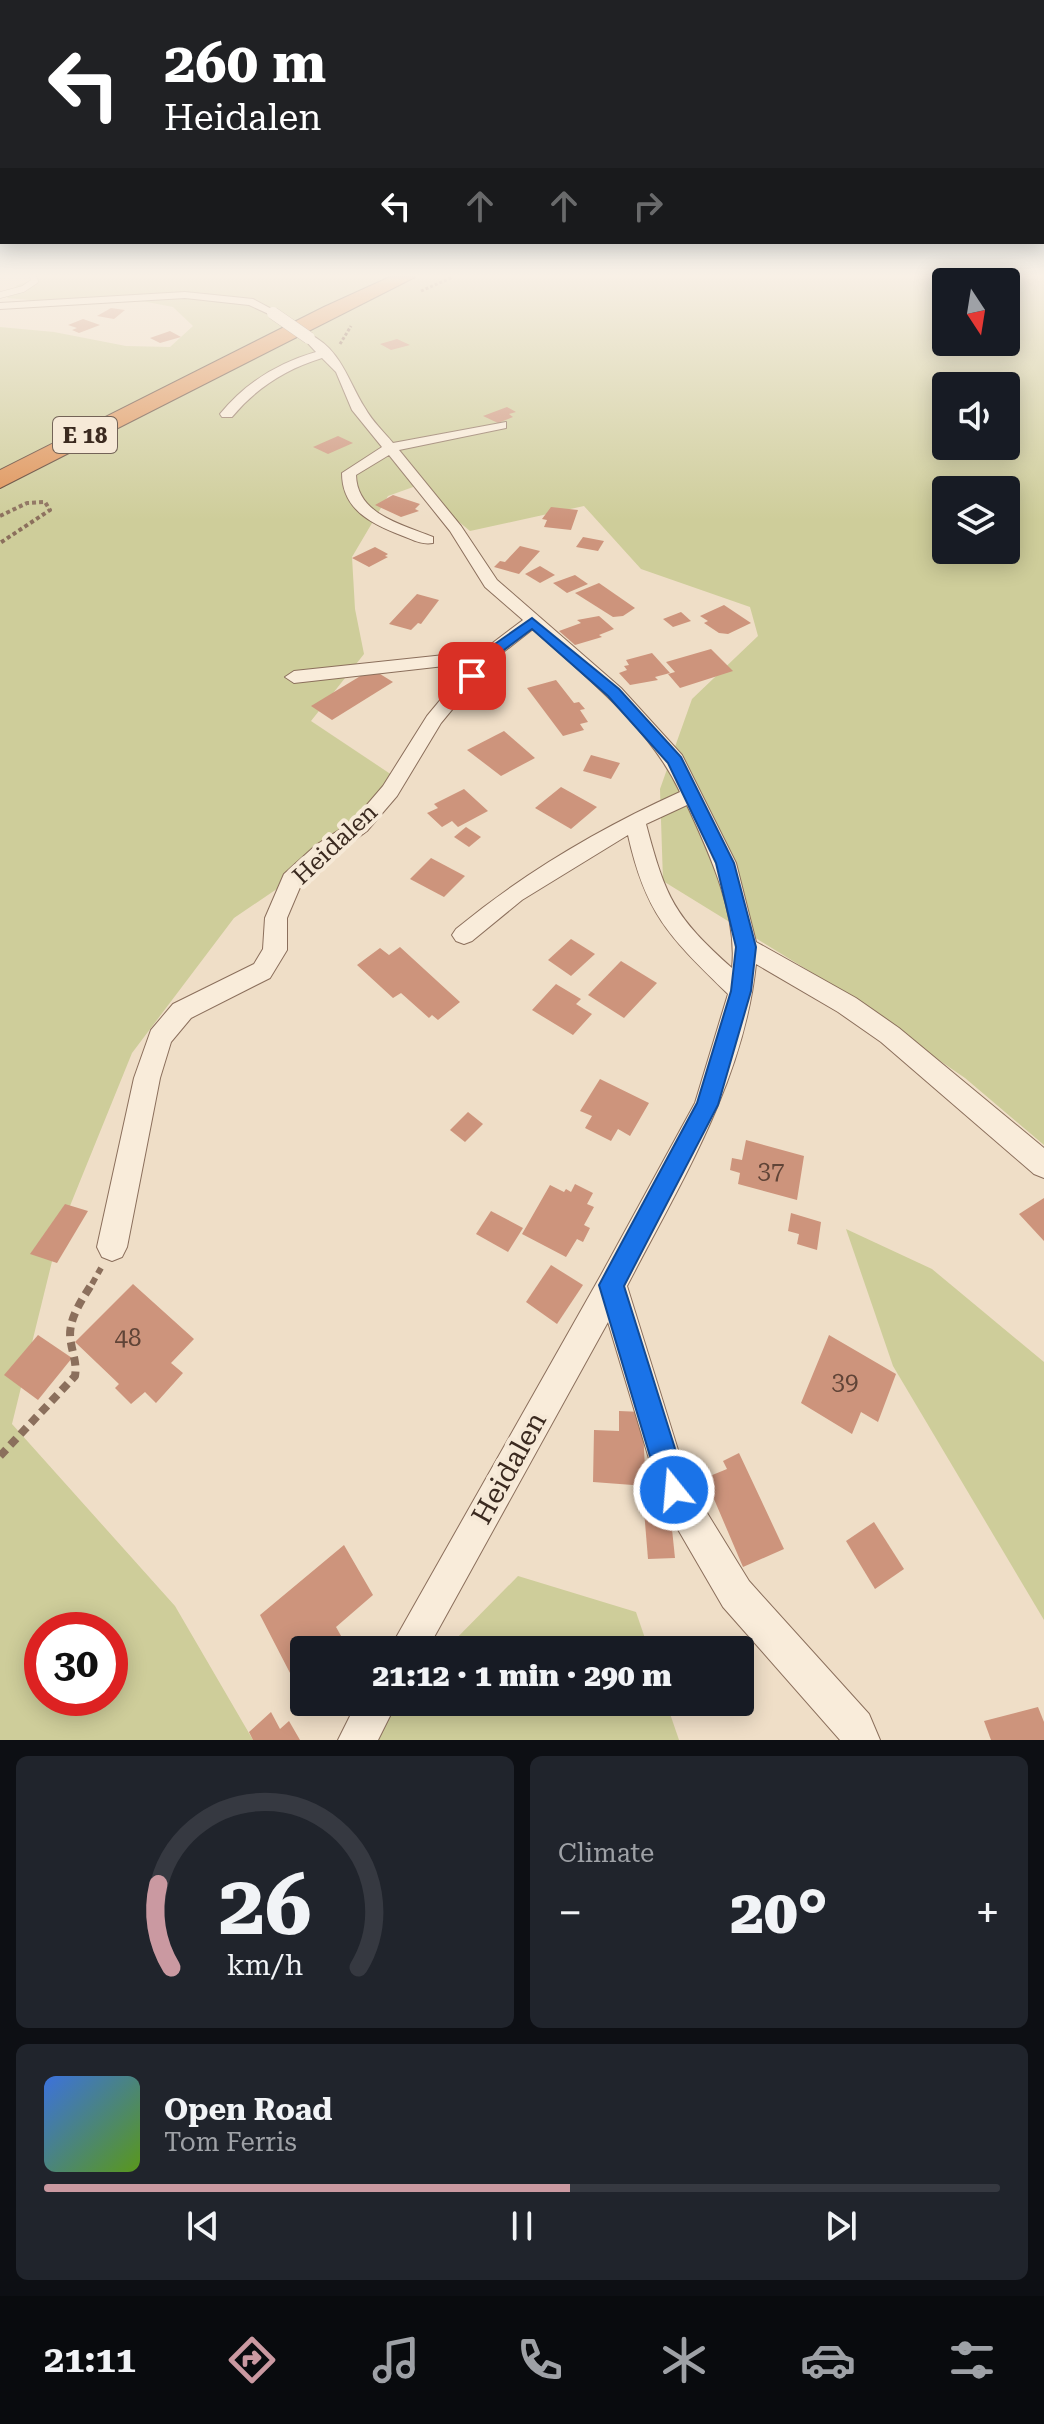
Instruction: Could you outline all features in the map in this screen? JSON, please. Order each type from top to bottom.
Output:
[{"type":"highway","name":"E 18","points":[[0,470],[219,358]]},
{"type":"highway","name":"E 18","points":[[0,480],[238,358]]},
{"type":"street","points":[[227,414],[255,386],[298,358]]},
{"type":"street","name":"Heidalen","points":[[329,358],[342,371],[359,410],[456,529],[491,583],[614,692],[675,760],[725,863],[746,947],[741,991],[707,1105],[612,1285],[415,1636]]},
{"type":"street","points":[[427,540],[368,514],[354,499],[349,473],[391,448],[501,425]]},
{"type":"street","name":"Heidalen","points":[[112,1247],[147,1078],[160,1037],[182,1011],[262,971],[275,950],[276,918],[292,880],[324,851],[360,826],[390,791],[434,720],[487,656],[532,622]]},
{"type":"street","points":[[294,677],[487,656]]},
{"type":"street","points":[[464,935],[514,894],[635,821],[693,794]]},
{"type":"street","points":[[635,821],[650,876],[665,913],[679,931],[741,991]]},
{"type":"street","points":[[746,947],[847,1005],[890,1035],[1044,1165]]},
{"type":"street","points":[[612,1285],[674,1490],[736,1594],[855,1728],[861,1740]]},
{"type":"street","points":[[357,1740],[370,1716]]},
{"type":"path","points":[[0,516],[35,501],[45,502],[50,510],[43,518],[0,543]]},
{"type":"path","points":[[0,1456],[75,1376],[78,1363],[71,1345],[70,1330],[112,1247]]},
{"type":"shaded area","points":[[0,358],[1044,358],[1044,1145],[965,1078],[806,969],[663,881],[660,789],[692,699],[758,636],[750,607],[641,569],[584,506],[470,531],[416,486],[388,496],[352,557],[355,609],[364,654],[311,721],[392,775],[362,831],[234,918],[132,1053],[59,1233],[12,1424],[175,1606],[253,1740],[0,1740]]},
{"type":"shaded area","points":[[846,1229],[932,1269],[1044,1362],[1044,1620],[893,1366]]},
{"type":"shaded area","points":[[518,1576],[636,1612],[644,1636],[459,1636]]},
{"type":"shaded area","points":[[379,1716],[671,1716],[679,1740],[356,1740]]},
{"type":"building","points":[[507,407],[516,412],[509,414],[513,417],[498,423],[483,416]]},
{"type":"building","points":[[338,436],[353,443],[328,454],[313,447]]},
{"type":"building","points":[[393,495],[420,504],[415,509],[419,511],[401,517],[375,505]]},
{"type":"building","points":[[551,507],[578,510],[571,530],[544,527],[547,520],[542,519]]},
{"type":"building","points":[[583,537],[604,541],[598,551],[576,547]]},
{"type":"building","points":[[520,546],[540,551],[519,574],[494,567],[500,561],[505,562]]},
{"type":"building","points":[[375,547],[388,557],[369,567],[352,558]]},
{"type":"building","points":[[540,566],[555,575],[540,583],[525,574]]},
{"type":"building","points":[[575,575],[588,584],[567,593],[553,583]]},
{"type":"building","points":[[599,583],[635,608],[623,616],[613,617],[575,593]]},
{"type":"building","points":[[417,594],[439,600],[421,624],[418,623],[411,630],[389,624]]},
{"type":"building","points":[[724,605],[751,623],[728,634],[719,633],[704,623],[708,621],[700,616]]},
{"type":"building","points":[[681,612],[691,621],[673,627],[663,619]]},
{"type":"building","points":[[599,616],[614,629],[599,635],[602,637],[575,645],[559,631],[581,623],[577,620]]},
{"type":"building","points":[[711,649],[733,671],[680,688],[668,674],[675,672],[666,662]]},
{"type":"building","points":[[652,653],[670,673],[655,677],[658,680],[630,685],[619,673],[627,670],[624,666],[629,665],[626,660]]},
{"type":"building","points":[[372,669],[393,682],[332,720],[311,706]]},
{"type":"building","points":[[556,680],[574,703],[579,702],[585,709],[580,710],[588,722],[580,724],[584,730],[563,736],[527,688]]},
{"type":"building","points":[[504,731],[535,758],[501,776],[467,750]]},
{"type":"building","points":[[591,755],[620,763],[611,779],[583,771]]},
{"type":"building","points":[[561,787],[597,807],[571,829],[535,808]]},
{"type":"building","points":[[464,789],[488,811],[458,827],[452,821],[442,827],[427,813],[438,808],[434,804]]},
{"type":"building","points":[[466,827],[481,837],[469,847],[454,837]]},
{"type":"building","points":[[431,858],[465,876],[444,897],[410,879]]},
{"type":"building","points":[[571,939],[595,954],[571,976],[548,960]]},
{"type":"building","points":[[400,947],[460,1002],[438,1020],[432,1015],[429,1018],[401,993],[393,998],[357,965],[380,948],[389,955]]},
{"type":"building","points":[[621,961],[657,983],[624,1018],[588,995]]},
{"type":"building","points":[[556,984],[581,999],[576,1004],[592,1014],[573,1035],[532,1010]]},
{"type":"building","points":[[600,1079],[649,1103],[630,1136],[618,1129],[611,1141],[585,1128],[592,1116],[580,1111]]},
{"type":"building","points":[[468,1112],[483,1124],[465,1142],[450,1130]]},
{"type":"building","points":[[746,1140],[804,1156],[797,1200],[738,1184],[740,1173],[730,1170],[732,1158],[742,1160]]},
{"type":"building","points":[[575,1184],[593,1193],[587,1204],[594,1207],[584,1225],[590,1228],[583,1242],[577,1239],[566,1257],[522,1234],[550,1185],[571,1192]]},
{"type":"building","points":[[1044,1198],[1044,1241],[1019,1214]]},
{"type":"building","points":[[65,1204],[88,1211],[57,1263],[30,1254]]},
{"type":"building","points":[[491,1211],[523,1228],[508,1252],[476,1234]]},
{"type":"building","points":[[791,1213],[821,1222],[817,1250],[797,1244],[799,1234],[788,1231]]},
{"type":"building","points":[[551,1265],[583,1285],[557,1324],[526,1302]]},
{"type":"building","points":[[133,1284],[194,1339],[171,1363],[183,1373],[156,1403],[145,1392],[131,1404],[115,1388],[119,1384],[75,1342]]},
{"type":"building","points":[[38,1335],[72,1358],[38,1400],[4,1375]]},
{"type":"building","points":[[829,1335],[896,1374],[878,1422],[861,1412],[852,1434],[801,1403]]},
{"type":"building","points":[[619,1411],[642,1412],[646,1486],[593,1482],[594,1430],[619,1431]]},
{"type":"building","points":[[739,1453],[784,1549],[743,1567],[705,1478],[727,1469],[723,1461]]},
{"type":"building","points":[[644,1510],[670,1510],[675,1558],[648,1559]]},
{"type":"building","points":[[874,1522],[904,1569],[875,1589],[846,1541]]},
{"type":"building","points":[[344,1545],[373,1595],[336,1627],[341,1636],[290,1636],[290,1673],[260,1615]]},
{"type":"building","points":[[1038,1707],[1044,1722],[1044,1740],[991,1740],[984,1721]]},
{"type":"building","points":[[271,1712],[280,1729],[289,1721],[300,1740],[253,1740],[249,1732]]},
{"type":"route","points":[[472,676],[487,656],[532,622],[614,692],[675,760],[693,794],[725,863],[746,947],[741,991],[707,1105],[612,1285],[674,1490]]}]
